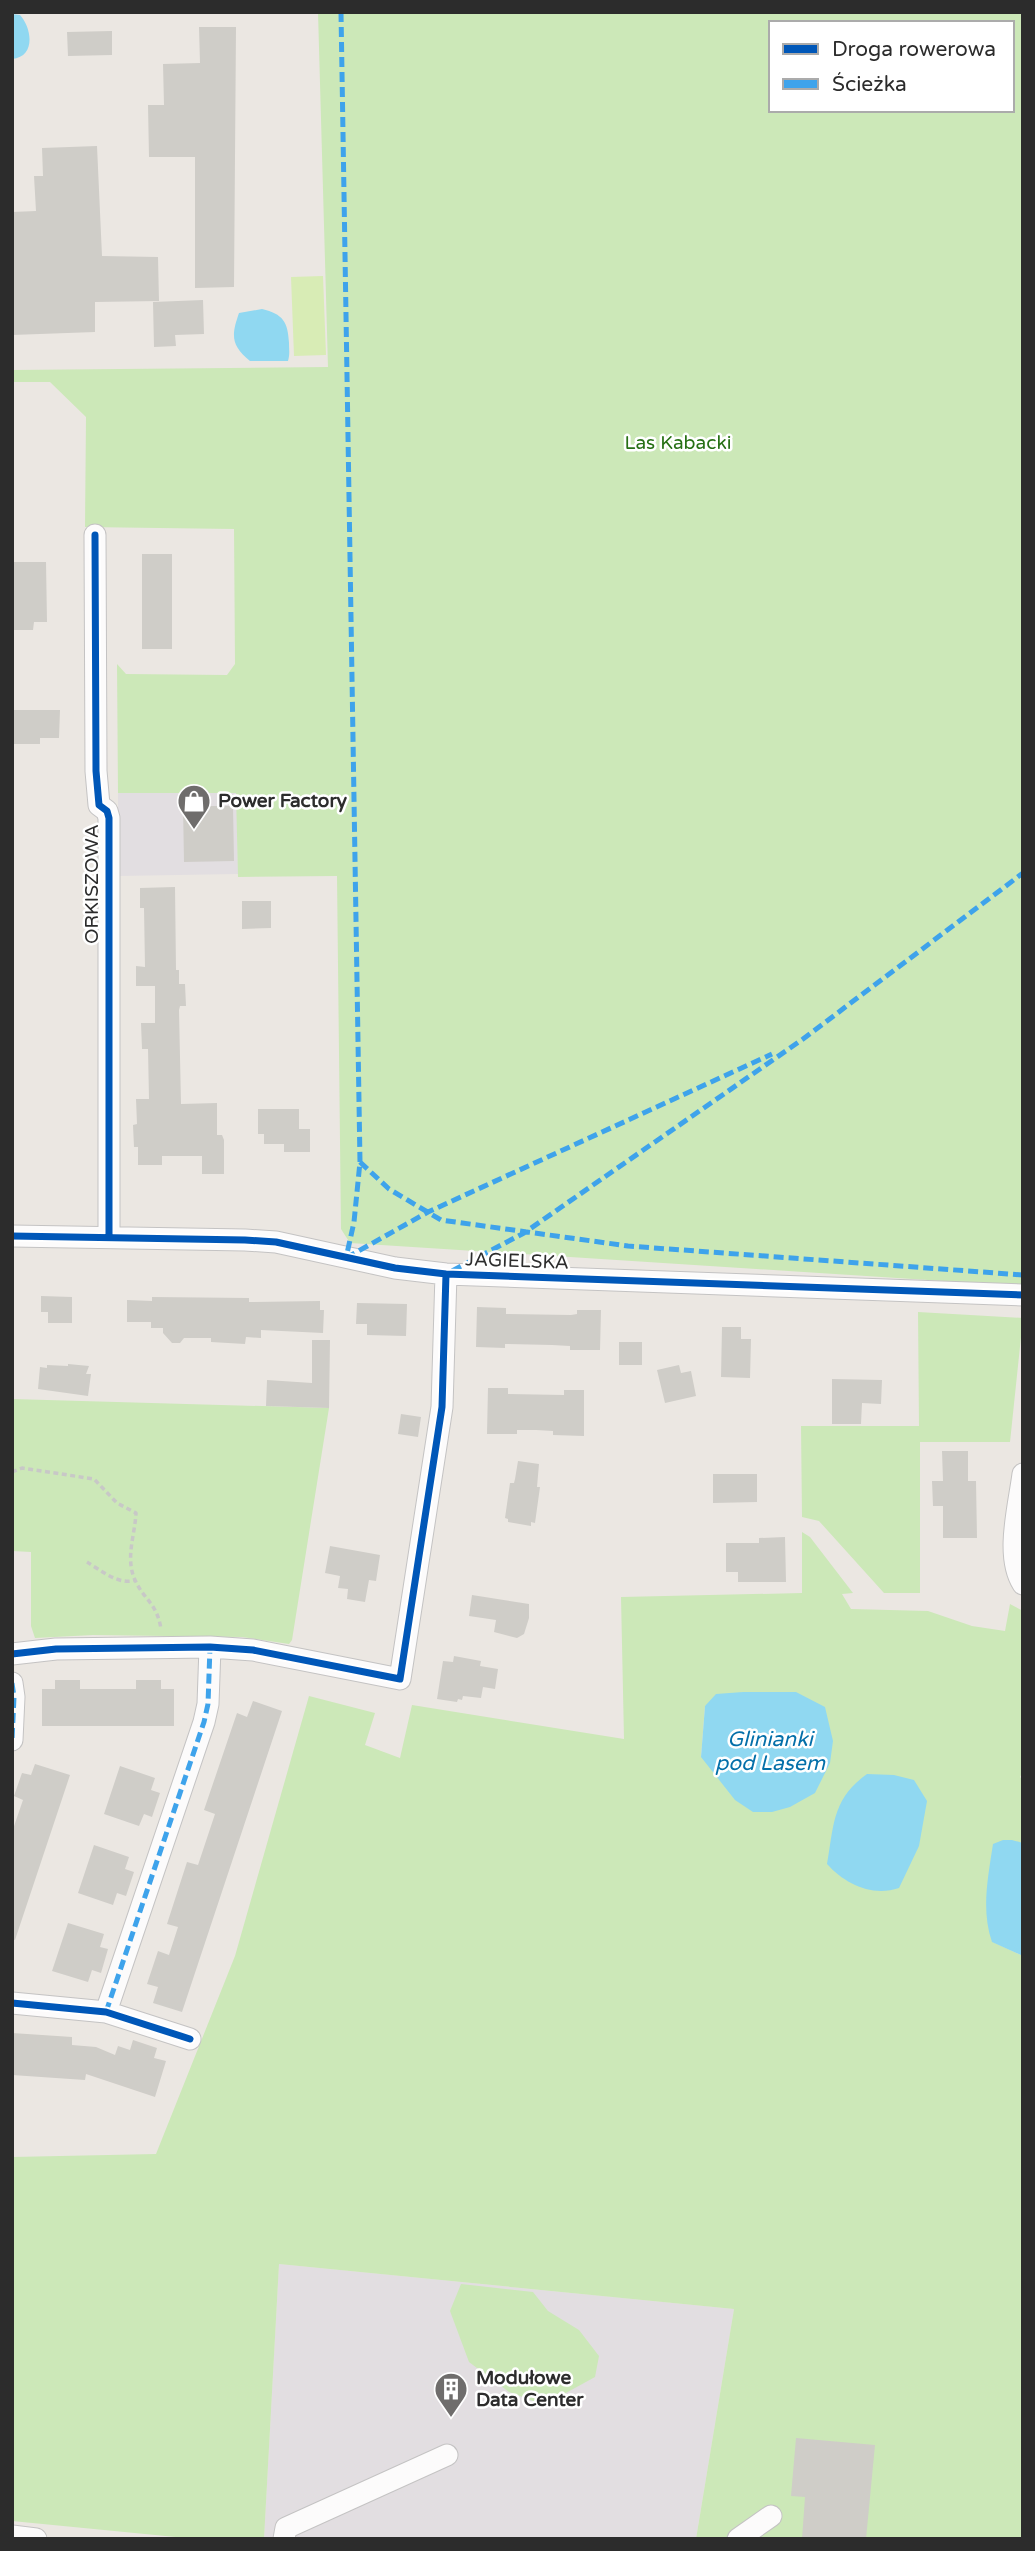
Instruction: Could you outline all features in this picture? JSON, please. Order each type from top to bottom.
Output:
[{"type":"street","name":"ORKISZOWA","points":[[95,535],[96,771],[99,805],[107,811],[109,818],[109,1237]]},
{"type":"street","name":"JAGIELSKA","points":[[12,1236],[276,1242],[396,1268],[446,1274],[1023,1295]]},
{"type":"street","points":[[12,1654],[56,1649],[209,1647],[253,1650],[400,1679],[445,1382],[446,1274]]},
{"type":"street","points":[[1023,1474],[1013,1552],[1015,1566],[1023,1584]]},
{"type":"street","points":[[106,2012],[204,1722],[208,1704],[209,1647]]},
{"type":"street","points":[[12,1683],[12,1740]]},
{"type":"street","points":[[12,2003],[106,2012],[190,2039]]},
{"type":"street","points":[[284,2539],[286,2528],[447,2455]]},
{"type":"street","points":[[738,2539],[771,2516]]},
{"type":"street","points":[[12,2536],[36,2539]]},
{"type":"path","points":[[12,1472],[22,1468],[94,1479],[117,1503],[136,1513],[130,1556],[135,1580],[153,1603],[159,1617],[161,1648]]},
{"type":"path","points":[[87,1562],[122,1581],[129,1583],[135,1580]]},
{"type":"shaded area","points":[[118,793],[237,793],[238,874],[118,876]]},
{"type":"shaded area","points":[[279,2264],[734,2309],[696,2539],[264,2539]]},
{"type":"green space","name":"Las Kabacki","points":[[318,12],[1023,12],[1023,1286],[350,1243],[341,1229],[337,876],[238,877],[236,793],[118,793],[117,664],[126,674],[227,675],[235,664],[234,529],[85,527],[86,417],[50,382],[12,382],[12,370],[328,367]]},
{"type":"green space","points":[[323,276],[326,355],[294,356],[291,277]]},
{"type":"green space","points":[[918,1312],[1023,1318],[1010,1442],[920,1442],[920,1593],[884,1593],[819,1521],[802,1517],[801,1426],[919,1426]]},
{"type":"green space","points":[[12,1399],[329,1408],[292,1640],[289,1644],[242,1637],[93,1635],[35,1638],[31,1626],[31,1552],[12,1551]]},
{"type":"green space","points":[[802,1532],[810,1537],[853,1593],[842,1594],[851,1609],[928,1611],[972,1626],[1005,1631],[1010,1604],[1023,1611],[1023,1771],[1020,1777],[1023,1780],[1023,1843],[1003,1840],[993,1942],[1023,1956],[1023,2539],[696,2539],[734,2309],[279,2264],[264,2539],[196,2539],[12,2521],[12,2157],[156,2154],[235,1956],[309,1696],[375,1713],[365,1745],[400,1758],[412,1705],[624,1739],[621,1597],[802,1593]],"holes":[[[743,1692],[701,1757],[705,1706]]]},
{"type":"green space","points":[[461,2284],[533,2292],[548,2311],[579,2330],[599,2356],[595,2377],[544,2405],[509,2392],[469,2362],[450,2311]]},
{"type":"water","points":[[12,14],[20,15],[24,21],[30,41],[25,53],[12,59]]},
{"type":"water","points":[[262,309],[280,316],[286,324],[288,361],[250,361],[236,345],[234,334],[239,313]]},
{"type":"water","name":"Glinianki pod Lasem","points":[[796,1692],[825,1707],[833,1741],[830,1763],[815,1793],[790,1807],[772,1812],[753,1812],[735,1800],[701,1757],[705,1706],[716,1694]]},
{"type":"water","name":"Glinianki pod Lasem","points":[[867,1774],[894,1775],[914,1780],[927,1801],[919,1846],[899,1888],[879,1891],[860,1887],[827,1864],[836,1814],[847,1793]]},
{"type":"water","points":[[1003,1840],[1023,1843],[1023,1956],[992,1942],[989,1930],[986,1893],[989,1869],[993,1844]]},
{"type":"building","points":[[199,27],[236,27],[234,287],[195,288],[195,157],[149,157],[148,105],[164,105],[163,64],[200,63]]},
{"type":"building","points":[[112,31],[112,55],[68,56],[67,32]]},
{"type":"building","points":[[97,146],[102,256],[158,257],[159,301],[95,302],[95,332],[12,335],[12,212],[36,211],[34,176],[43,176],[42,148]]},
{"type":"building","points":[[203,300],[204,334],[175,335],[176,346],[154,347],[153,302]]},
{"type":"building","points":[[142,554],[172,554],[172,649],[142,649]]},
{"type":"building","points":[[14,562],[46,562],[47,622],[34,622],[33,630],[12,630]]},
{"type":"building","points":[[12,710],[60,710],[59,738],[40,738],[40,744],[12,744]]},
{"type":"building","points":[[183,806],[233,806],[234,861],[184,862]]},
{"type":"building","points":[[175,887],[176,970],[179,970],[179,984],[185,984],[186,1006],[180,1006],[179,1010],[181,1104],[217,1103],[217,1135],[222,1135],[224,1140],[224,1174],[202,1174],[202,1156],[162,1156],[162,1165],[138,1165],[138,1147],[134,1147],[136,1099],[149,1099],[148,1049],[142,1049],[141,1023],[155,1023],[155,986],[136,986],[136,966],[145,967],[144,908],[140,908],[140,888]]},
{"type":"building","points":[[242,901],[271,901],[271,928],[242,929]]},
{"type":"building","points":[[258,1109],[299,1109],[299,1129],[310,1129],[310,1152],[284,1152],[284,1144],[264,1144],[264,1134],[258,1134]]},
{"type":"building","points":[[41,1296],[72,1297],[72,1323],[48,1323],[48,1312],[41,1312]]},
{"type":"building","points":[[152,1297],[249,1298],[249,1302],[320,1301],[320,1310],[324,1310],[323,1333],[261,1330],[261,1338],[246,1337],[245,1344],[211,1342],[211,1338],[184,1338],[180,1343],[172,1343],[163,1333],[163,1328],[151,1328],[151,1322],[127,1322],[127,1300],[152,1301]]},
{"type":"building","points":[[357,1303],[407,1304],[406,1336],[367,1335],[367,1324],[356,1324]]},
{"type":"building","points":[[477,1307],[506,1308],[506,1314],[571,1315],[577,1314],[577,1310],[601,1310],[600,1350],[570,1350],[570,1346],[552,1345],[505,1344],[505,1348],[476,1347]]},
{"type":"building","points":[[722,1327],[741,1327],[741,1339],[751,1339],[750,1378],[721,1377]]},
{"type":"building","points":[[312,1340],[330,1340],[329,1408],[266,1406],[267,1380],[312,1383]]},
{"type":"building","points":[[619,1342],[642,1342],[642,1365],[619,1365]]},
{"type":"building","points":[[68,1364],[89,1366],[86,1374],[91,1374],[88,1396],[38,1389],[40,1367]]},
{"type":"building","points":[[679,1365],[681,1373],[691,1371],[696,1396],[665,1403],[657,1370]]},
{"type":"building","points":[[832,1379],[882,1380],[881,1404],[862,1403],[861,1424],[832,1424]]},
{"type":"building","points":[[488,1388],[508,1388],[508,1394],[564,1395],[564,1390],[584,1390],[584,1436],[553,1435],[553,1431],[536,1430],[517,1430],[517,1434],[487,1434]]},
{"type":"building","points":[[401,1414],[421,1417],[418,1437],[398,1434]]},
{"type":"building","points":[[942,1451],[968,1451],[968,1481],[976,1481],[977,1538],[943,1538],[943,1506],[933,1506],[932,1481],[943,1481]]},
{"type":"building","points":[[518,1461],[539,1464],[537,1487],[540,1487],[535,1523],[531,1522],[531,1526],[508,1522],[505,1518],[510,1483],[514,1483]]},
{"type":"building","points":[[713,1474],[757,1474],[757,1502],[713,1503]]},
{"type":"building","points":[[785,1537],[786,1582],[738,1582],[738,1572],[726,1572],[726,1543],[759,1543],[759,1538]]},
{"type":"building","points":[[330,1546],[380,1555],[376,1581],[369,1580],[365,1602],[347,1599],[348,1589],[338,1588],[340,1576],[325,1573]]},
{"type":"building","points":[[472,1595],[529,1604],[529,1618],[524,1634],[517,1638],[494,1632],[496,1620],[469,1616]]},
{"type":"building","points":[[454,1656],[481,1661],[480,1666],[498,1669],[495,1689],[483,1687],[481,1698],[463,1696],[462,1700],[458,1699],[457,1702],[437,1699],[443,1661],[453,1662]]},
{"type":"building","points":[[55,1680],[80,1680],[80,1689],[136,1689],[136,1680],[161,1680],[161,1689],[174,1689],[174,1726],[42,1726],[42,1689],[55,1689]]},
{"type":"building","points":[[253,1701],[282,1711],[182,2012],[153,2003],[158,1987],[147,1984],[158,1951],[169,1955],[178,1927],[167,1924],[187,1862],[198,1865],[215,1814],[204,1810],[237,1713],[247,1717]]},
{"type":"building","points":[[35,1764],[70,1775],[15,1940],[12,1939],[12,1832],[23,1800],[14,1796],[22,1773],[31,1775]]},
{"type":"building","points":[[120,1766],[155,1778],[151,1790],[160,1793],[152,1817],[144,1814],[139,1826],[104,1814]]},
{"type":"building","points":[[94,1845],[129,1857],[125,1869],[134,1872],[126,1896],[117,1893],[113,1905],[78,1893]]},
{"type":"building","points":[[68,1923],[104,1934],[100,1947],[108,1949],[101,1973],[92,1970],[88,1982],[52,1971]]},
{"type":"building","points":[[12,2033],[72,2037],[72,2045],[96,2047],[115,2055],[118,2046],[130,2050],[133,2040],[157,2048],[154,2058],[166,2061],[155,2097],[86,2074],[85,2080],[12,2075]]},
{"type":"building","points":[[796,2438],[875,2445],[866,2539],[802,2539],[805,2497],[791,2496]]},
{"type":"marked path","points":[[341,12],[360,1162],[354,1222],[346,1258]]},
{"type":"marked path","points":[[452,1271],[524,1233],[803,1039],[1023,873]]},
{"type":"marked path","points":[[346,1258],[428,1212],[772,1054]]},
{"type":"marked path","points":[[360,1162],[389,1189],[441,1220],[628,1246],[1023,1275]]},
{"type":"marked path","points":[[106,2012],[204,1722],[208,1704],[210,1647]]},
{"type":"marked path","points":[[12,1683],[12,1740]]},
{"type":"cycle path","points":[[95,535],[96,771],[99,805],[107,811],[109,818],[109,1237]]},
{"type":"cycle path","points":[[12,1236],[276,1242],[395,1268],[446,1274],[1023,1295]]},
{"type":"cycle path","points":[[12,1654],[56,1649],[210,1647],[253,1650],[400,1679],[442,1407],[446,1274]]},
{"type":"cycle path","points":[[12,2003],[106,2012],[190,2039]]},
{"type":"place","name":"Power Factory","points":[[194,831]]},
{"type":"place","name":"Modułowe Data Center","points":[[451,2419]]}]
